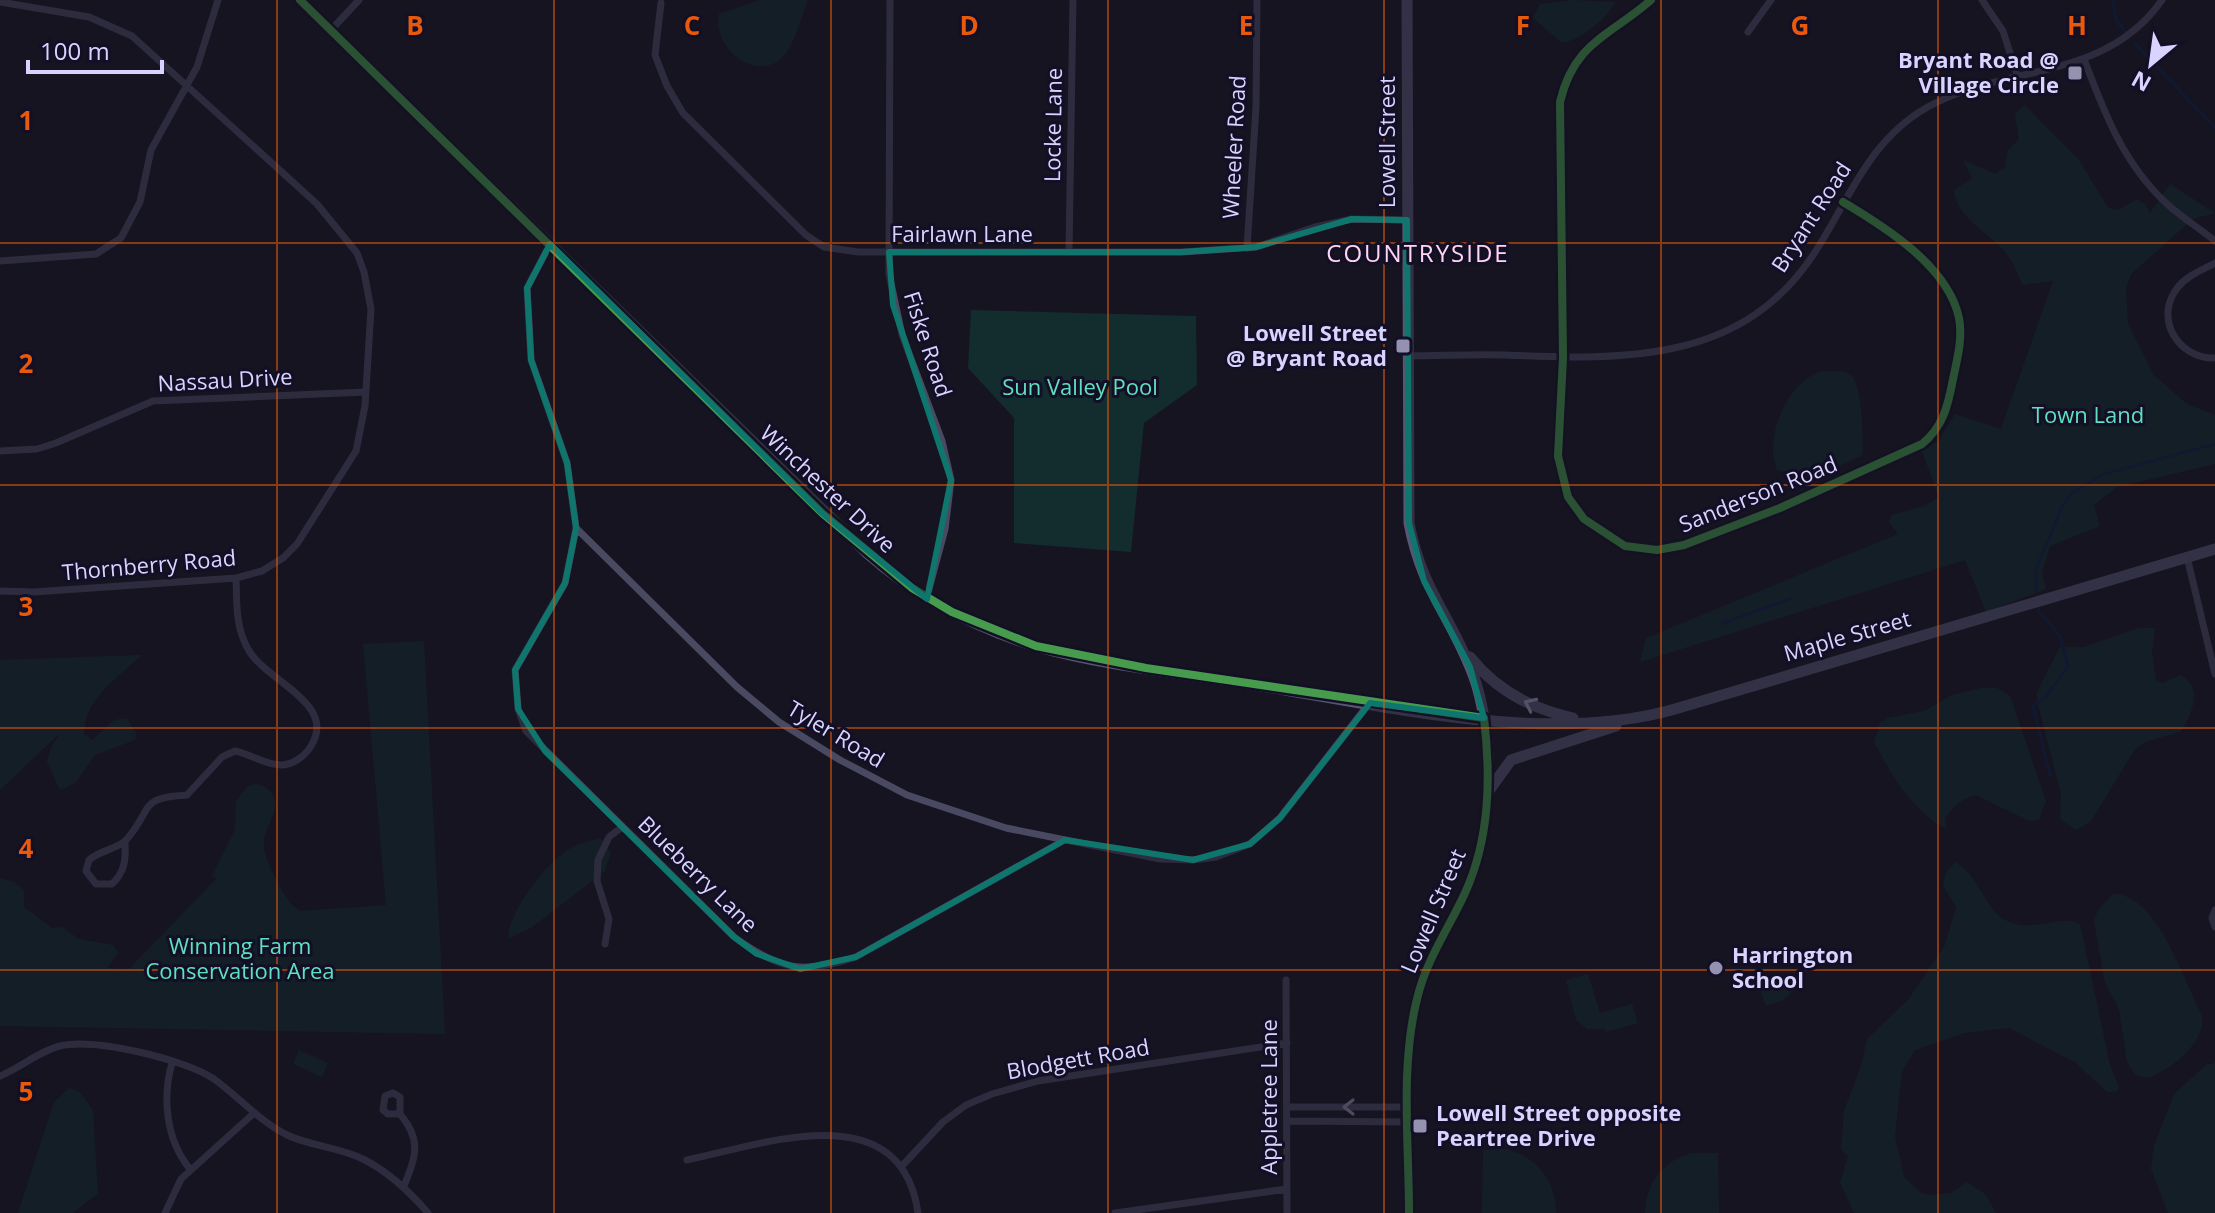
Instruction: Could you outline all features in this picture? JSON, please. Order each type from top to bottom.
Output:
[{"type":"main road","name":"Winchester Drive","points":[[300,0],[822,513],[877,561],[952,612],[1036,646],[1370,703],[1484,718]]},
{"type":"main road","name":"Lowell Street","points":[[1407,0],[1409,523],[1419,568],[1470,667],[1484,718],[1488,794],[1482,840],[1471,877],[1430,960],[1411,1029],[1409,1213]]},
{"type":"main road","name":"Maple Street","points":[[1484,718],[1605,723],[1628,721],[2215,549]]},
{"type":"main road","points":[[1445,620],[1476,665],[1509,693],[1553,713],[1605,723]]},
{"type":"main road","points":[[1488,794],[1511,760],[1628,721]]},
{"type":"street","points":[[0,261],[84,256],[114,245],[136,212],[151,150],[197,67],[218,0]]},
{"type":"street","points":[[331,30],[359,0]]},
{"type":"street","name":"Fiske Road","points":[[890,0],[889,252],[893,305],[942,441],[951,480],[945,529],[927,596]]},
{"type":"street","name":"Locke Lane","points":[[1069,252],[1073,0]]},
{"type":"street","name":"Wheeler Road","points":[[1247,248],[1256,107],[1257,0]]},
{"type":"street","name":"Sanderson Road","points":[[1651,0],[1586,48],[1571,68],[1562,92],[1559,113],[1563,358],[1558,429],[1563,484],[1576,509],[1593,528],[1614,542],[1637,549],[1684,545],[1728,530],[1922,444],[1939,428],[1949,401],[1960,340],[1956,308],[1946,290],[1910,247],[1843,202]]},
{"type":"street","points":[[1748,32],[1771,0]]},
{"type":"street","points":[[1982,0],[2003,31],[2018,78]]},
{"type":"street","name":"Bryant Road","points":[[1407,356],[1563,358],[1664,352],[1733,329],[1758,314],[1801,273],[1877,148],[1900,125],[1942,100],[2084,59],[2135,33],[2162,0]]},
{"type":"street","name":"Thornberry Road","points":[[0,2],[112,25],[154,53],[317,204],[357,253],[371,309],[366,392],[356,451],[309,528],[283,558],[262,571],[236,578],[34,592],[0,591]]},
{"type":"street","name":"Fairlawn Lane","points":[[661,3],[655,55],[671,95],[691,122],[815,242],[842,251],[1119,253],[1247,248],[1352,219],[1407,220]]},
{"type":"street","points":[[2084,59],[2113,134],[2136,170],[2168,206],[2215,241]]},
{"type":"street","points":[[550,244],[527,288],[531,360],[567,463],[576,528]]},
{"type":"street","points":[[2215,263],[2177,288],[2168,314],[2172,333],[2183,349],[2200,357],[2215,358]]},
{"type":"street","name":"Nassau Drive","points":[[0,451],[37,449],[56,443],[153,401],[366,392]]},
{"type":"street","name":"Blueberry Lane","points":[[576,528],[565,583],[515,670],[514,690],[526,731],[734,937],[757,954],[800,969],[831,966],[856,957],[1065,840]]},
{"type":"street","name":"Tyler Road","points":[[576,528],[737,687],[800,735],[907,795],[1006,828],[1160,859],[1216,857],[1250,844],[1280,818],[1370,703]]},
{"type":"street","points":[[2187,557],[2215,674]]},
{"type":"street","points":[[125,842],[126,860],[118,879],[112,884],[96,884],[86,871],[89,860],[125,842],[149,804],[160,797],[187,795],[222,757],[243,752],[282,765],[298,761],[316,737],[318,725],[313,711],[254,660],[246,646],[236,611],[236,578]]},
{"type":"street","points":[[605,944],[609,919],[597,881],[598,860],[609,837],[622,827]]},
{"type":"street","points":[[2215,910],[2212,918],[2215,927]]},
{"type":"street","name":"Appletree Lane","points":[[1286,980],[1287,1213]]},
{"type":"street","name":"Blodgett Road","points":[[901,1167],[943,1122],[966,1105],[992,1094],[1038,1081],[1287,1043]]},
{"type":"street","points":[[0,1076],[59,1047],[82,1044],[117,1048],[172,1063],[212,1078],[253,1114],[288,1135],[362,1158],[404,1186],[428,1213]]},
{"type":"street","points":[[172,1063],[166,1109],[178,1150],[190,1169]]},
{"type":"street","points":[[1288,1107],[1409,1107]]},
{"type":"street","points":[[165,1213],[172,1193],[190,1169],[253,1114]]},
{"type":"street","points":[[400,1114],[413,1129],[416,1157],[404,1186]]},
{"type":"street","points":[[1289,1121],[1409,1122]]},
{"type":"street","points":[[687,1160],[809,1136],[845,1134],[886,1153],[901,1167],[909,1181],[918,1213]]},
{"type":"street","points":[[1115,1213],[1287,1189]]},
{"type":"highlighted area","points":[[1352,219],[1407,220],[1409,523],[1424,581],[1470,667],[1484,718],[1370,703],[1280,818],[1250,844],[1193,860],[1065,840],[856,957],[800,969],[757,954],[734,937],[545,751],[518,709],[515,670],[565,583],[576,528],[567,463],[531,360],[527,288],[550,244],[822,513],[927,599],[951,480],[893,305],[889,252],[1181,252],[1256,247]]},
{"type":"green space","points":[[760,0],[808,0],[789,49],[778,61],[767,66],[756,66],[735,56],[721,37],[718,25],[719,14]]},
{"type":"green space","points":[[1573,0],[1615,2],[1592,28],[1562,43],[1533,18],[1540,4]]},
{"type":"green space","name":"Town Land","points":[[2025,105],[2079,160],[2108,208],[2118,210],[2137,199],[2145,204],[2150,213],[2170,184],[2215,213],[2193,219],[2131,274],[2126,288],[2128,324],[2154,375],[2187,404],[2215,415],[2215,464],[2117,487],[2094,505],[2100,526],[2050,546],[2042,573],[2046,589],[1986,612],[1965,560],[1640,662],[1646,638],[1898,534],[1889,522],[1892,515],[1924,506],[1939,497],[1922,452],[1938,441],[1955,414],[2001,429],[2053,281],[2023,285],[2003,249],[1961,210],[1954,190],[1972,178],[1963,160],[1995,174],[2005,168],[2008,150],[2019,139],[2015,114]]},
{"type":"green space","name":"Sun Valley Pool","points":[[971,310],[1196,316],[1197,385],[1144,423],[1131,552],[1014,543],[1014,418],[968,368]]},
{"type":"green space","points":[[1822,371],[1848,373],[1857,386],[1863,454],[1844,464],[1821,470],[1777,470],[1773,442],[1782,412],[1799,386]]},
{"type":"green space","points":[[2138,628],[2155,628],[2152,652],[2156,680],[2163,683],[2180,675],[2187,680],[2194,693],[2192,708],[2182,731],[2145,742],[2135,749],[2091,821],[2076,830],[2060,819],[2061,795],[2037,692],[2060,647],[2084,647]]},
{"type":"green space","name":"Winning Farm Conservation Area","points":[[424,641],[445,1034],[0,1026],[0,878],[14,882],[24,890],[24,907],[52,928],[62,927],[79,939],[113,945],[118,953],[107,968],[129,969],[217,878],[212,876],[235,829],[236,801],[247,787],[256,783],[268,789],[274,797],[274,812],[264,839],[264,848],[275,878],[292,905],[300,911],[386,905],[363,644]]},
{"type":"green space","points":[[142,655],[96,700],[85,722],[84,734],[92,740],[114,720],[127,718],[137,735],[135,740],[95,755],[76,782],[60,790],[47,762],[51,747],[61,732],[0,790],[0,660]]},
{"type":"green space","points":[[1981,688],[1997,688],[2010,696],[2046,801],[2039,820],[2029,821],[1976,795],[1952,810],[1945,818],[1946,829],[1913,802],[1874,742],[1880,723],[1888,718],[1924,711],[1952,695]]},
{"type":"green space","points":[[600,838],[611,853],[605,871],[531,928],[508,938],[515,913],[523,899],[554,861],[578,845]]},
{"type":"green space","points":[[1956,862],[1971,876],[1993,909],[2005,920],[2025,925],[2064,921],[2080,924],[2118,1091],[2107,1092],[2076,1063],[2009,1028],[1964,1033],[1915,1050],[1902,1071],[1895,1136],[1904,1177],[1921,1193],[1931,1195],[1951,1193],[1967,1182],[1985,1194],[1996,1213],[1854,1213],[1840,1182],[1848,1157],[1841,1149],[1844,1111],[1861,1066],[1867,1039],[1908,1000],[1945,945],[1956,907],[1943,885],[1946,872]]},
{"type":"green space","points":[[2113,894],[2129,898],[2156,923],[2202,1015],[2199,1035],[2193,1045],[2168,1068],[2149,1078],[2135,1075],[2127,1061],[2119,1009],[2105,983],[2094,921],[2098,910]]},
{"type":"green space","points":[[1794,972],[1799,986],[1783,1000],[1766,1006],[1758,984]]},
{"type":"green space","points":[[1588,974],[1600,1013],[1632,1004],[1638,1023],[1606,1032],[1604,1029],[1587,1029],[1576,1020],[1566,980]]},
{"type":"green space","points":[[299,1050],[328,1063],[322,1077],[293,1064]]},
{"type":"green space","points":[[2215,1063],[2215,1213],[2168,1213],[2151,1169],[2154,1146],[2174,1094],[2206,1065]]},
{"type":"green space","points":[[69,1088],[80,1092],[93,1110],[98,1193],[73,1213],[18,1213],[54,1102]]},
{"type":"green space","points":[[1504,1149],[1526,1157],[1542,1171],[1552,1190],[1556,1213],[1482,1213],[1483,1150]]},
{"type":"green space","points":[[1691,1153],[1718,1153],[1719,1213],[1645,1213],[1649,1192],[1658,1175],[1672,1162]]},
{"type":"waterway","points":[[2113,0],[2116,20],[2125,31]]},
{"type":"waterway","points":[[2134,42],[2215,128]]},
{"type":"waterway","points":[[2036,592],[2036,569],[2062,507],[2072,493],[2104,474],[2215,444]]},
{"type":"waterway","points":[[1721,624],[1792,598]]},
{"type":"waterway","points":[[2038,610],[2060,636],[2068,666],[2046,697],[2033,706],[2050,775]]},
{"type":"cycle path","points":[[300,0],[822,513],[912,588],[952,612],[1036,646],[1146,668],[1484,718],[1488,785],[1480,851],[1465,893],[1426,971],[1412,1025],[1407,1078],[1409,1213]]},
{"type":"cycle path","points":[[1651,0],[1584,53],[1566,82],[1560,102],[1563,358],[1558,456],[1568,497],[1584,519],[1625,546],[1657,550],[1684,545],[1780,508],[1922,444],[1935,430],[1947,407],[1959,349],[1960,326],[1953,299],[1929,265],[1913,250],[1843,202]]},
{"type":"place","name":"Bryant Road @ Village Circle","points":[[2075,73]]},
{"type":"place","name":"Lowell Street @ Bryant Road","points":[[1403,346]]},
{"type":"place","name":"Harrington School","points":[[1716,968]]},
{"type":"place","name":"Lowell Street opposite Peartree Drive","points":[[1420,1126]]},
{"type":"district","name":"COUNTRYSIDE","points":[[1418,254]]}]
